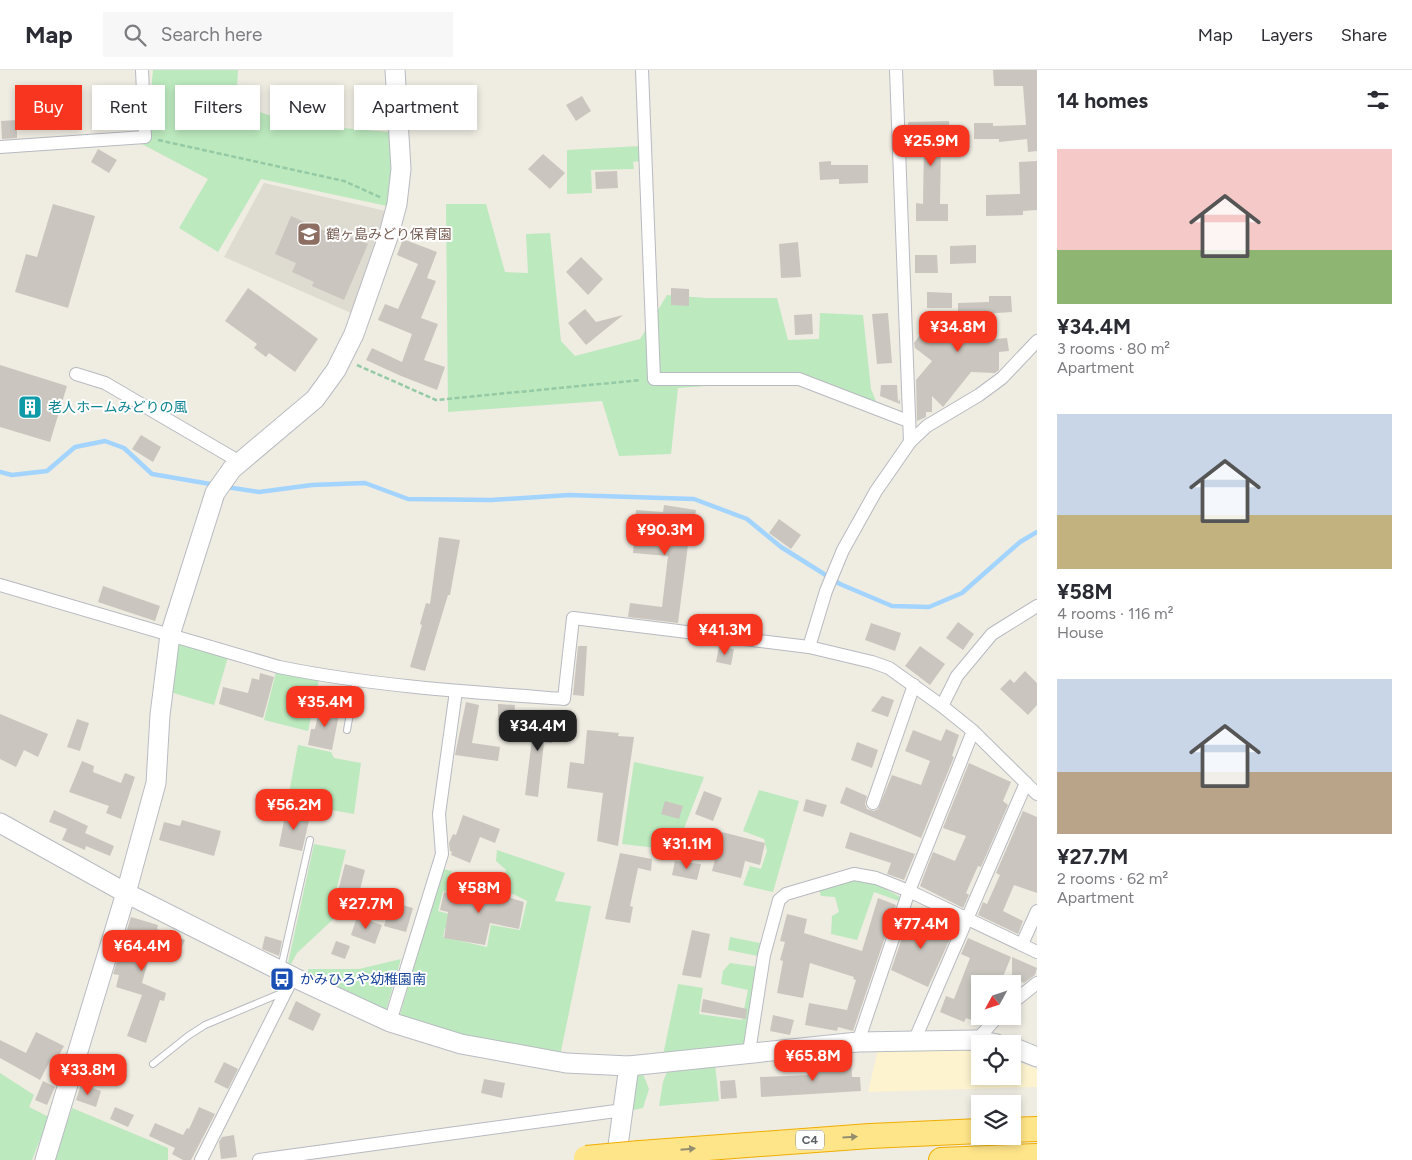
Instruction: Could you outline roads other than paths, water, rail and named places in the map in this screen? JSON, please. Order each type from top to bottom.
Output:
[{"type":"highway","points":[[1021,1130],[1037,1129]]},
{"type":"highway","name":"C4","points":[[578,1159],[870,1136],[971,1131]]},
{"type":"highway","points":[[941,1160],[1037,1156]]},
{"type":"street","points":[[0,146],[144,137],[142,70]]},
{"type":"street","points":[[45,1160],[126,892],[156,783],[160,715],[170,635],[215,493],[232,469],[315,400],[342,358],[357,324],[397,204],[401,169],[395,70]]},
{"type":"street","points":[[642,70],[654,379],[799,379],[908,421]]},
{"type":"street","points":[[896,70],[910,442]]},
{"type":"street","points":[[809,647],[826,591],[842,550],[876,491],[910,442],[927,426],[979,395],[1002,378],[1037,341]]},
{"type":"street","points":[[76,374],[105,383],[240,462]]},
{"type":"street","points":[[0,585],[279,667],[356,680],[456,691],[564,699],[573,618],[809,647],[889,668],[973,731],[1037,794]]},
{"type":"street","points":[[942,706],[957,676],[992,634],[1037,606]]},
{"type":"street","points":[[873,803],[914,685]]},
{"type":"street","points":[[390,1022],[442,854],[439,814],[456,691]]},
{"type":"street","points":[[858,1042],[909,891],[973,731]]},
{"type":"street","points":[[915,1039],[1026,783]]},
{"type":"street","points":[[0,823],[286,980],[390,1022],[461,1044],[566,1063],[629,1066],[858,1042],[915,1039],[971,1040]]},
{"type":"street","points":[[749,1052],[764,955],[778,900],[786,894],[854,874],[876,878],[909,891],[1037,952]]},
{"type":"street","points":[[1022,944],[1037,911]]},
{"type":"street","points":[[201,1160],[286,980]]},
{"type":"street","points":[[1021,996],[1037,983]]},
{"type":"street","points":[[981,1035],[990,1025]]},
{"type":"street","points":[[1021,1051],[1037,1057]]},
{"type":"street","points":[[616,1160],[629,1066]]},
{"type":"street","points":[[259,1160],[623,1110]]},
{"type":"lane","points":[[347,730],[356,680]]},
{"type":"lane","points":[[153,1064],[205,1025],[286,980],[310,840]]},
{"type":"waterway","points":[[0,472],[12,475],[47,471],[75,447],[105,441],[124,448],[152,474],[216,485]]},
{"type":"waterway","points":[[226,487],[259,492],[312,485],[365,483],[408,499],[491,500],[569,495],[694,499],[747,519],[781,547],[840,584],[892,606],[929,607],[962,593],[1020,542],[1037,532]]},
{"type":"place","name":"鶴ヶ島みどり保育園","points":[[309,234]]},
{"type":"place","name":"老人ホームみどりの風","points":[[30,407]]},
{"type":"place","name":"かみひろや幼稚園南","points":[[282,979]]}]
